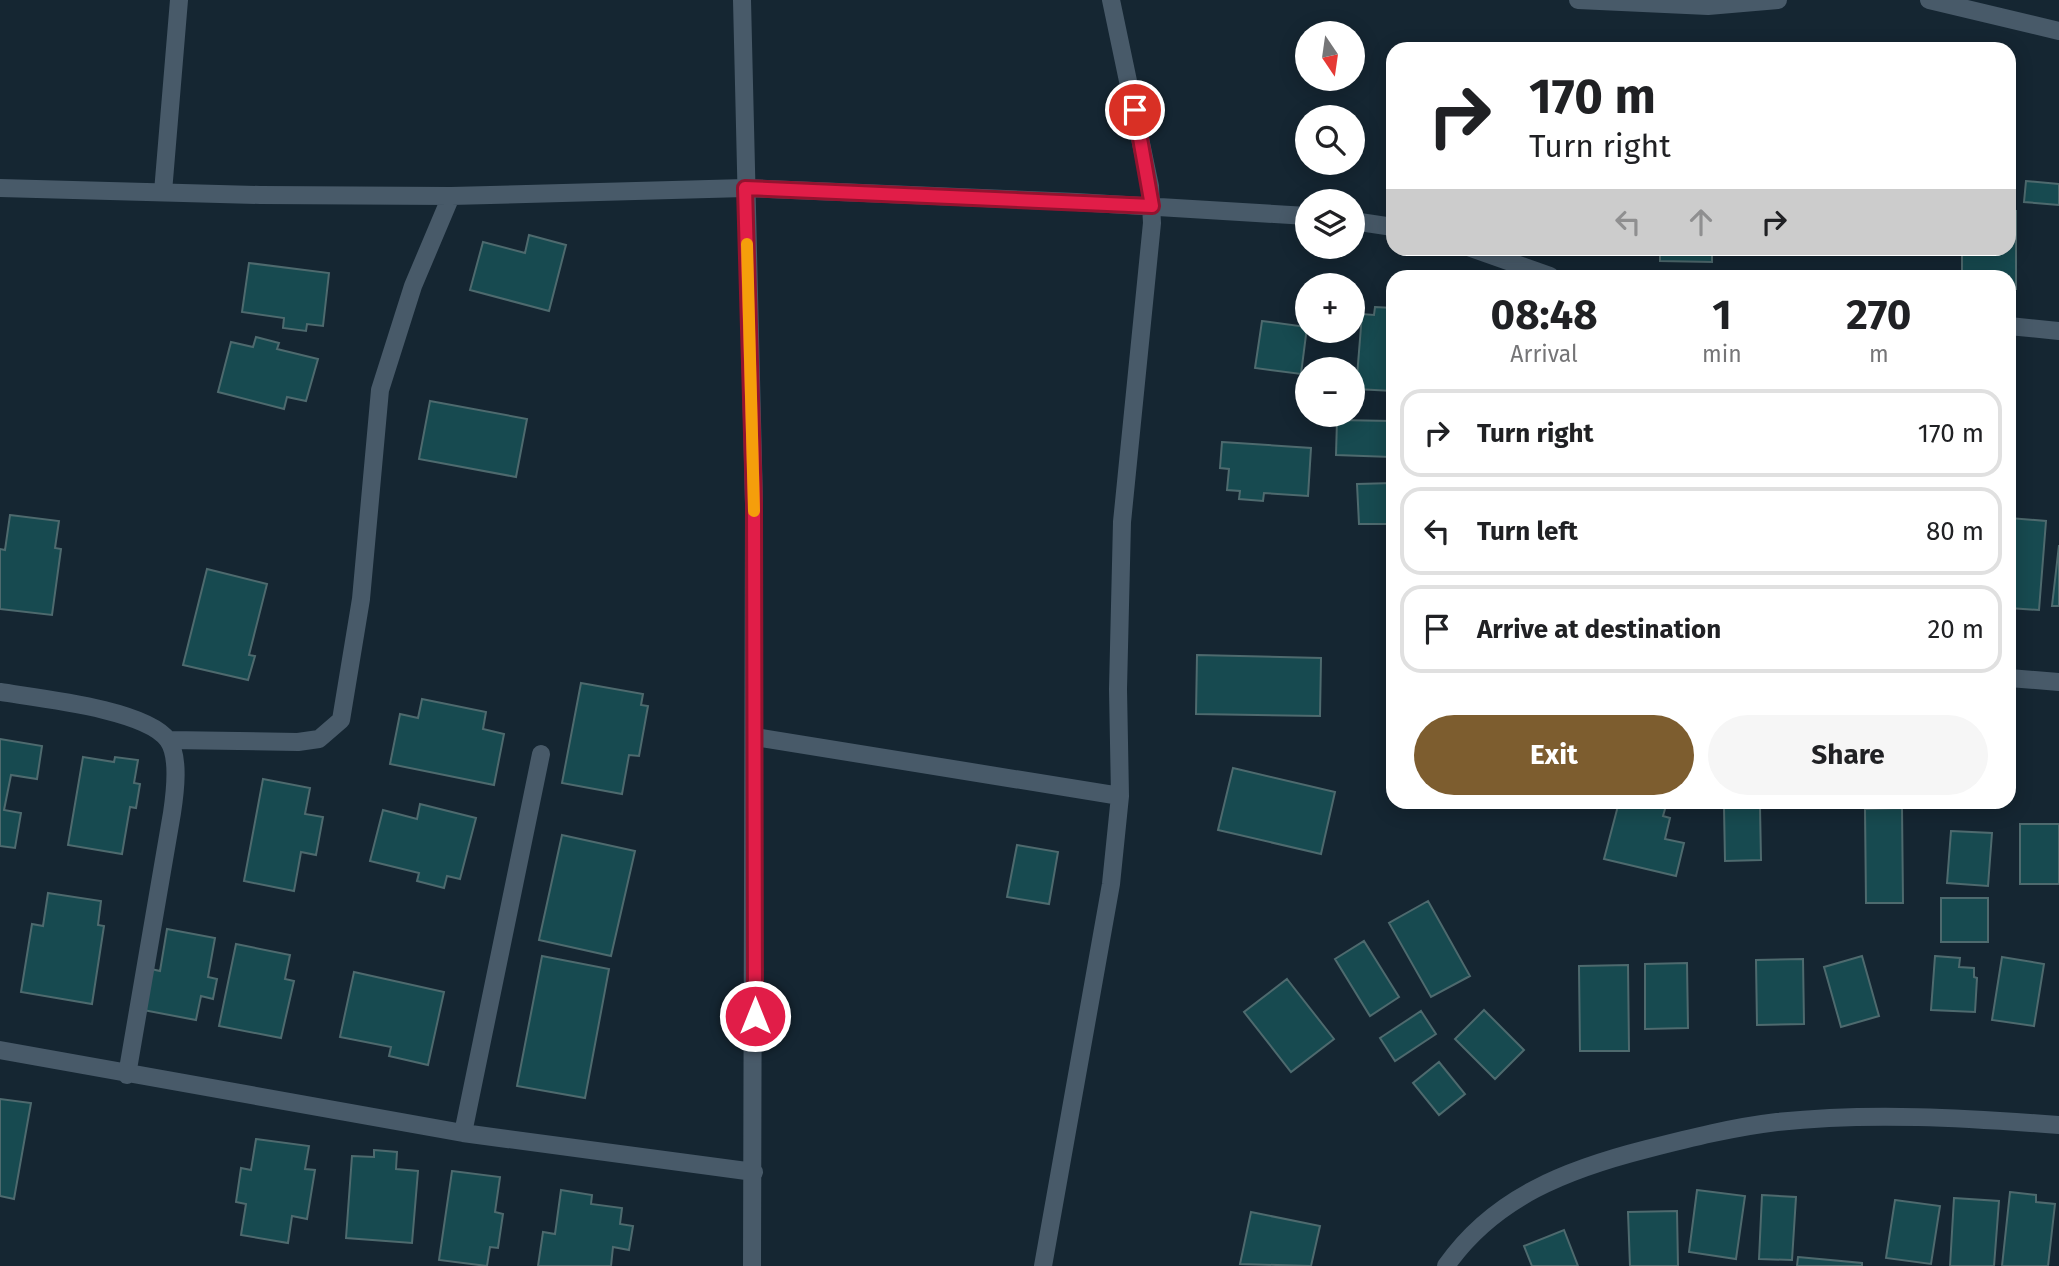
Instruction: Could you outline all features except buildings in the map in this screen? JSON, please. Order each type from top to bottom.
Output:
[{"type":"street","points":[[163,192],[179,0]]},
{"type":"street","points":[[742,0],[754,504],[752,1266]]},
{"type":"street","points":[[1043,1266],[1111,884],[1121,796],[1118,676],[1122,522],[1152,206],[1111,0]]},
{"type":"street","points":[[1578,0],[1708,6],[1778,0]]},
{"type":"street","points":[[1929,0],[2059,31]]},
{"type":"street","points":[[0,188],[451,196],[745,188],[1152,206],[1295,215]]},
{"type":"street","points":[[169,740],[298,743],[320,738],[341,720],[361,600],[380,390],[413,286],[451,196]]},
{"type":"street","points":[[1365,223],[1386,226]]},
{"type":"street","points":[[1494,256],[1533,270]]},
{"type":"street","points":[[2016,327],[2059,331]]},
{"type":"street","points":[[2016,679],[2059,682]]},
{"type":"street","points":[[0,692],[132,718],[157,729],[169,740],[175,790],[127,1075]]},
{"type":"street","points":[[755,737],[1121,796]]},
{"type":"street","points":[[463,1133],[541,754]]},
{"type":"street","points":[[0,1051],[463,1133],[754,1172]]},
{"type":"street","points":[[1446,1266],[1462,1243],[1486,1219],[1529,1190],[1577,1168],[1693,1137],[1776,1122],[1841,1118],[1939,1117],[2059,1125]]},
{"type":"slow traffic","points":[[747,244],[754,511]]},
{"type":"route","points":[[755,1016],[754,504],[745,188],[1152,206],[1135,110]]}]
